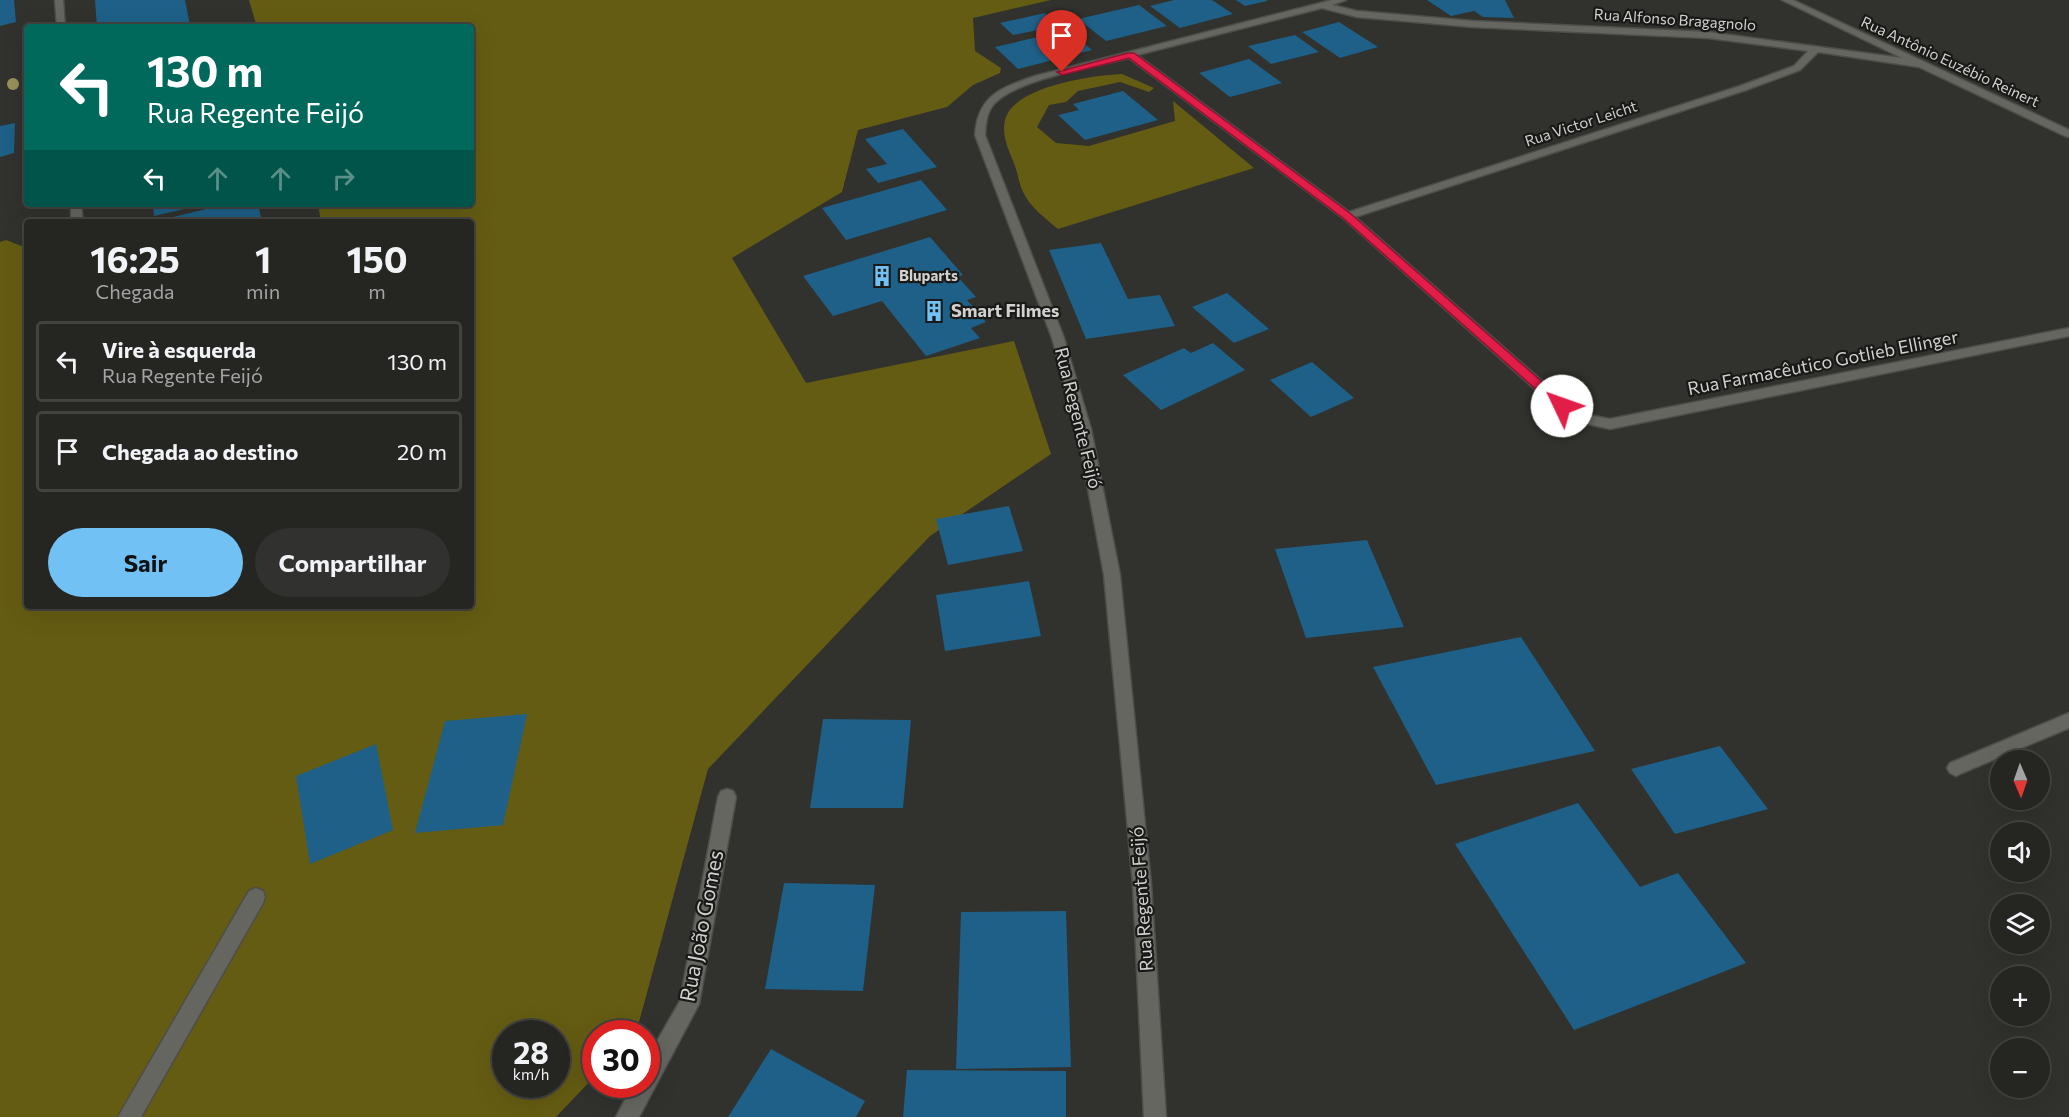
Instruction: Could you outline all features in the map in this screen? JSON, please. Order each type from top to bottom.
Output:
[{"type":"street","points":[[59,0],[61,24]]},
{"type":"street","name":"Rua Regente Feijó","points":[[1155,1117],[1142,884],[1112,575],[1084,429],[1058,338],[980,135],[980,119],[986,106],[1005,90],[1038,78],[1342,0]]},
{"type":"street","name":"Rua Antônio Euzébio Reinert","points":[[1786,0],[2069,134]]},
{"type":"street","name":"Rua Alfonso Bragagnolo","points":[[1322,5],[1357,14],[1473,24],[1708,35],[1816,48],[1918,64]]},
{"type":"street","name":"Rua Victor Leicht","points":[[1347,216],[1743,88],[1797,68],[1816,48]]},
{"type":"street","points":[[1131,55],[1347,216]]},
{"type":"street","name":"Rua Farmacêutico Gotlieb Ellinger","points":[[1347,216],[1562,406],[1584,419],[1610,424],[2069,332]]},
{"type":"street","points":[[1956,768],[2069,720]]},
{"type":"street","name":"Rua João Gomes","points":[[660,1057],[689,1004],[728,797]]},
{"type":"street","points":[[129,1117],[256,897]]},
{"type":"street","name":"Rua João Gomes","points":[[627,1117],[638,1098]]},
{"type":"shaded area","points":[[249,0],[1051,0],[973,18],[975,51],[1001,68],[1000,73],[973,85],[947,107],[858,130],[842,192],[732,258],[806,383],[1014,341],[1051,454],[930,536],[708,769],[640,1020],[582,1020],[582,1090],[556,1117],[0,1117],[0,242],[6,240],[24,247],[24,609],[474,609],[474,219],[320,219],[318,207],[474,207],[474,24],[256,24]]},
{"type":"shaded area","points":[[1122,74],[1154,88],[1149,92],[1120,82],[1078,91],[1066,102],[1049,105],[1037,127],[1056,143],[1089,146],[1175,121],[1173,101],[1254,168],[1058,229],[1034,208],[1020,186],[1006,142],[1004,124],[1006,117],[1013,106],[1040,90],[1076,80]]},
{"type":"building","points":[[0,0],[14,0],[16,22],[0,26]]},
{"type":"building","points":[[95,0],[185,0],[190,24],[97,24]]},
{"type":"building","points":[[1174,0],[1212,0],[1233,14],[1180,28],[1150,6]]},
{"type":"building","points":[[1236,0],[1267,0],[1267,1],[1245,6]]},
{"type":"building","points":[[1427,0],[1505,0],[1514,18],[1483,17],[1474,11],[1451,16]]},
{"type":"building","points":[[1139,5],[1167,26],[1106,41],[1078,19]]},
{"type":"building","points":[[1045,13],[1058,26],[1013,35],[1000,23]]},
{"type":"building","points":[[1339,22],[1378,47],[1340,58],[1302,32]]},
{"type":"building","points":[[1068,30],[1092,50],[1018,69],[995,47]]},
{"type":"building","points":[[1295,35],[1319,52],[1271,64],[1248,46]]},
{"type":"building","points":[[1249,59],[1282,83],[1230,97],[1199,73]]},
{"type":"building","points":[[1123,91],[1158,120],[1085,140],[1058,115],[1079,110],[1073,104]]},
{"type":"building","points":[[15,123],[14,153],[0,157],[0,126]]},
{"type":"building","points":[[903,129],[937,167],[878,183],[866,169],[887,164],[865,139]]},
{"type":"building","points":[[921,180],[947,210],[846,240],[822,208]]},
{"type":"building","points":[[153,207],[193,207],[154,216]]},
{"type":"building","points":[[215,207],[259,207],[261,219],[169,219]]},
{"type":"building","points":[[930,237],[963,275],[958,277],[976,297],[967,300],[986,322],[971,328],[980,338],[926,356],[882,301],[833,316],[803,276]]},
{"type":"building","points":[[1101,243],[1128,299],[1160,295],[1175,326],[1086,339],[1049,250]]},
{"type":"building","points":[[1227,293],[1269,329],[1234,343],[1192,307]]},
{"type":"building","points":[[1213,343],[1245,370],[1161,410],[1123,375],[1184,348],[1191,353]]},
{"type":"building","points":[[1312,362],[1354,398],[1311,417],[1270,380]]},
{"type":"building","points":[[1009,506],[1023,551],[948,565],[936,519]]},
{"type":"building","points":[[1367,540],[1404,627],[1306,638],[1275,549]]},
{"type":"building","points":[[1029,581],[1041,636],[945,651],[936,595]]},
{"type":"building","points":[[1521,637],[1595,751],[1436,785],[1373,667]]},
{"type":"building","points":[[527,714],[503,825],[415,833],[445,721]]},
{"type":"building","points":[[823,719],[911,720],[903,808],[810,808]]},
{"type":"building","points":[[376,744],[393,830],[310,864],[296,776]]},
{"type":"building","points":[[1720,746],[1768,809],[1675,834],[1631,769]]},
{"type":"building","points":[[1578,803],[1640,887],[1678,873],[1746,963],[1574,1030],[1455,844]]},
{"type":"building","points":[[784,883],[875,885],[863,991],[765,989]]},
{"type":"building","points":[[1066,911],[1071,1067],[956,1069],[961,912]]},
{"type":"building","points":[[771,1049],[865,1101],[856,1117],[728,1117]]},
{"type":"building","points":[[907,1070],[1066,1071],[1066,1117],[903,1117]]},
{"type":"place","name":"Bluparts","points":[[882,276]]},
{"type":"place","name":"Smart Filmes","points":[[934,311]]},
{"type":"route","points":[[1062,72],[1131,55],[1347,216],[1562,406]]}]
